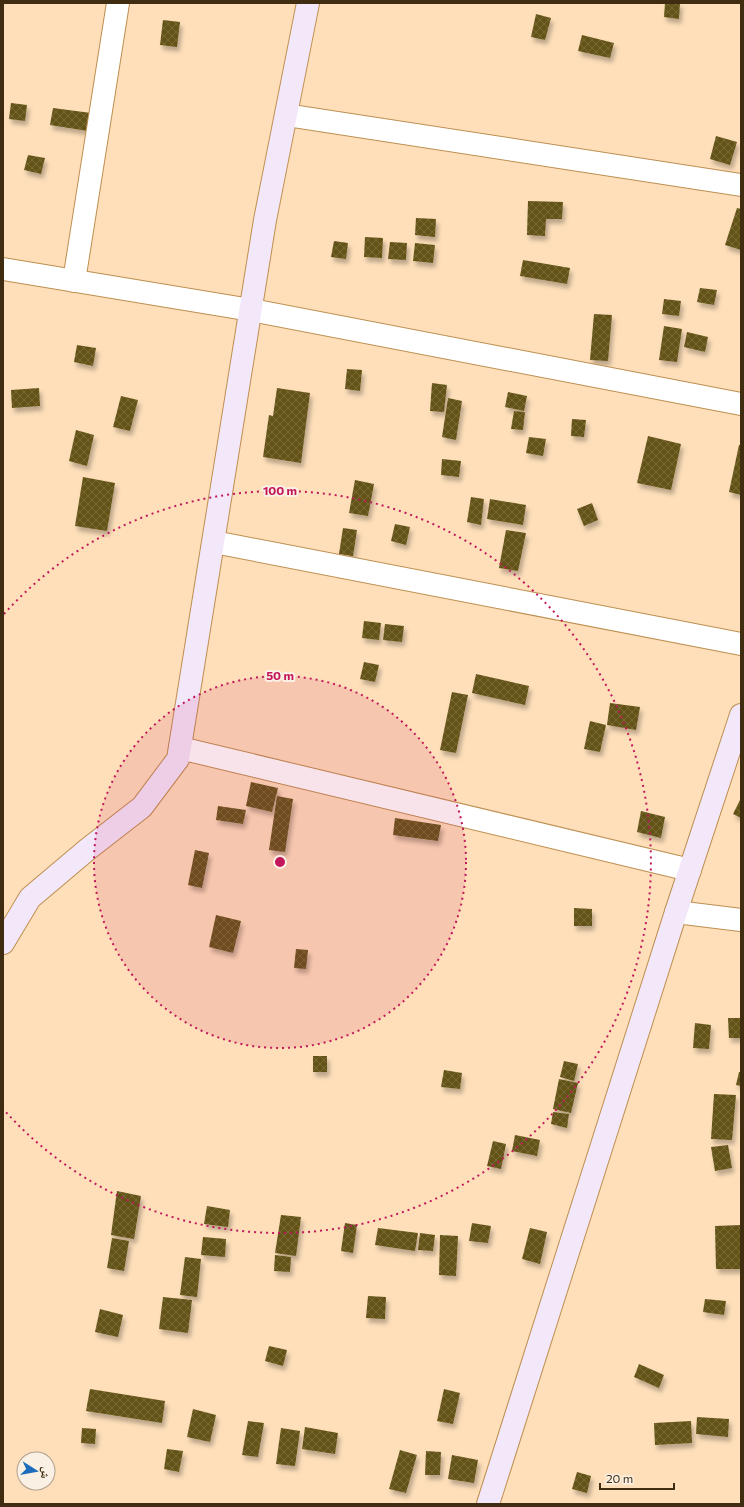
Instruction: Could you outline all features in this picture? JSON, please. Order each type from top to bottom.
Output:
[{"type":"street","points":[[74,281],[118,3]]},
{"type":"street","points":[[3,943],[30,898],[88,849],[142,807],[178,759],[265,220],[308,3]]},
{"type":"street","points":[[286,115],[741,185]]},
{"type":"street","points":[[3,269],[251,310],[741,404]]},
{"type":"street","points":[[214,542],[741,644]]},
{"type":"street","points":[[488,1504],[676,912],[741,715]]},
{"type":"street","points":[[180,748],[690,870]]},
{"type":"street","points":[[676,912],[741,920]]},
{"type":"building","points":[[665,3],[680,3],[679,19],[664,17]]},
{"type":"building","points":[[536,14],[551,18],[545,40],[531,37]]},
{"type":"building","points":[[163,20],[180,22],[177,47],[160,45]]},
{"type":"building","points":[[582,35],[614,43],[610,58],[578,51]]},
{"type":"building","points":[[11,103],[27,105],[25,121],[9,119]]},
{"type":"building","points":[[53,108],[91,113],[88,131],[50,125]]},
{"type":"building","points":[[716,136],[737,142],[730,165],[710,159]]},
{"type":"building","points":[[28,155],[45,158],[41,174],[24,170]]},
{"type":"building","points":[[528,201],[563,202],[562,219],[546,219],[545,236],[527,235]]},
{"type":"building","points":[[737,208],[741,209],[741,250],[725,245]]},
{"type":"building","points":[[416,218],[436,219],[435,237],[415,235]]},
{"type":"building","points":[[365,237],[383,238],[382,258],[364,257]]},
{"type":"building","points":[[334,241],[348,243],[346,259],[331,257]]},
{"type":"building","points":[[390,242],[407,243],[406,260],[388,259]]},
{"type":"building","points":[[415,243],[435,245],[433,263],[413,261]]},
{"type":"building","points":[[523,260],[570,268],[567,284],[520,276]]},
{"type":"building","points":[[700,288],[717,290],[714,305],[697,302]]},
{"type":"building","points":[[664,299],[681,301],[679,316],[662,314]]},
{"type":"building","points":[[594,314],[612,315],[608,361],[590,360]]},
{"type":"building","points":[[664,326],[682,329],[677,362],[659,360]]},
{"type":"building","points":[[687,332],[708,337],[705,352],[684,347]]},
{"type":"building","points":[[77,345],[96,348],[93,366],[74,362]]},
{"type":"building","points":[[347,369],[362,370],[360,391],[345,389]]},
{"type":"building","points":[[432,383],[447,385],[444,412],[430,411]]},
{"type":"building","points":[[39,388],[40,406],[12,408],[11,390]]},
{"type":"building","points":[[277,388],[310,393],[301,463],[263,457],[269,415],[273,416]]},
{"type":"building","points":[[508,392],[527,396],[524,411],[505,407]]},
{"type":"building","points":[[121,396],[138,400],[130,431],[113,427]]},
{"type":"building","points":[[448,398],[462,401],[456,440],[442,437]]},
{"type":"building","points":[[514,411],[525,412],[523,430],[511,429]]},
{"type":"building","points":[[572,419],[586,420],[584,437],[571,436]]},
{"type":"building","points":[[76,430],[94,435],[87,466],[69,461]]},
{"type":"building","points":[[648,436],[681,444],[671,490],[637,483]]},
{"type":"building","points":[[529,437],[546,439],[543,456],[526,453]]},
{"type":"building","points":[[739,445],[741,445],[741,495],[729,492]]},
{"type":"building","points":[[442,459],[461,461],[459,477],[441,475]]},
{"type":"building","points":[[83,477],[115,483],[107,531],[75,526]]},
{"type":"building","points":[[355,480],[374,484],[368,516],[349,513]]},
{"type":"building","points":[[471,497],[484,499],[481,525],[467,522]]},
{"type":"building","points":[[490,499],[526,505],[523,525],[487,519]]},
{"type":"building","points":[[592,503],[598,520],[584,526],[577,509]]},
{"type":"building","points":[[395,524],[410,527],[406,545],[391,541]]},
{"type":"building","points":[[343,528],[357,530],[353,556],[339,554]]},
{"type":"building","points":[[506,530],[526,533],[518,571],[499,568]]},
{"type":"building","points":[[364,621],[381,623],[379,640],[362,638]]},
{"type":"building","points":[[385,624],[404,626],[402,642],[383,640]]},
{"type":"building","points":[[364,662],[379,665],[375,682],[360,679]]},
{"type":"building","points":[[476,674],[529,686],[525,705],[472,693]]},
{"type":"building","points":[[452,692],[468,695],[456,753],[440,750]]},
{"type":"building","points":[[610,703],[640,707],[636,730],[607,725]]},
{"type":"building","points":[[590,721],[606,725],[600,752],[584,749]]},
{"type":"building","points":[[251,782],[278,788],[272,812],[246,806]]},
{"type":"building","points":[[277,796],[293,799],[285,852],[269,850]]},
{"type":"building","points":[[741,798],[741,818],[733,814]]},
{"type":"building","points":[[218,806],[246,810],[243,824],[216,820]]},
{"type":"building","points":[[641,811],[665,817],[661,838],[637,832]]},
{"type":"building","points":[[395,818],[441,825],[438,841],[393,835]]},
{"type":"building","points":[[195,850],[209,853],[202,888],[188,885]]},
{"type":"building","points":[[574,908],[592,909],[592,926],[574,926]]},
{"type":"building","points":[[216,915],[241,921],[233,953],[209,947]]},
{"type":"building","points":[[296,949],[308,950],[306,969],[294,968]]},
{"type":"building","points":[[728,1018],[741,1018],[741,1038],[729,1038]]},
{"type":"building","points":[[695,1023],[711,1025],[709,1049],[693,1048]]},
{"type":"building","points":[[313,1056],[327,1056],[327,1072],[313,1072]]},
{"type":"building","points":[[564,1061],[578,1064],[574,1081],[560,1077]]},
{"type":"building","points":[[444,1070],[462,1073],[460,1089],[441,1087]]},
{"type":"building","points":[[739,1072],[741,1072],[741,1086],[736,1085]]},
{"type":"building","points":[[559,1079],[578,1083],[571,1113],[553,1109]]},
{"type":"building","points":[[714,1094],[736,1095],[732,1140],[711,1139]]},
{"type":"building","points":[[553,1112],[569,1114],[567,1128],[551,1124]]},
{"type":"building","points":[[515,1135],[540,1140],[537,1156],[512,1151]]},
{"type":"building","points":[[493,1141],[506,1144],[501,1169],[487,1166]]},
{"type":"building","points":[[728,1145],[732,1168],[715,1171],[711,1147]]},
{"type":"building","points":[[117,1191],[141,1196],[134,1239],[111,1235]]},
{"type":"building","points":[[207,1206],[230,1210],[228,1227],[204,1224]]},
{"type":"building","points":[[281,1215],[301,1217],[296,1256],[275,1253]]},
{"type":"building","points":[[345,1223],[357,1225],[353,1253],[341,1251]]},
{"type":"building","points":[[472,1223],[491,1226],[488,1243],[469,1241]]},
{"type":"building","points":[[741,1225],[741,1269],[716,1269],[715,1226]]},
{"type":"building","points":[[378,1228],[418,1233],[415,1251],[375,1245]]},
{"type":"building","points":[[530,1228],[547,1232],[540,1264],[522,1259]]},
{"type":"building","points":[[420,1233],[435,1235],[433,1251],[418,1250]]},
{"type":"building","points":[[440,1235],[458,1236],[456,1276],[439,1275]]},
{"type":"building","points":[[203,1237],[226,1239],[225,1257],[201,1255]]},
{"type":"building","points":[[112,1238],[129,1241],[124,1271],[107,1268]]},
{"type":"building","points":[[275,1255],[291,1257],[290,1272],[274,1271]]},
{"type":"building","points":[[185,1257],[201,1259],[197,1297],[180,1295]]},
{"type":"building","points":[[368,1296],[386,1297],[385,1319],[366,1318]]},
{"type":"building","points":[[163,1297],[192,1300],[188,1333],[159,1329]]},
{"type":"building","points":[[705,1299],[726,1301],[724,1315],[703,1312]]},
{"type":"building","points":[[100,1309],[123,1315],[118,1337],[95,1332]]},
{"type":"building","points":[[269,1346],[287,1350],[283,1366],[265,1361]]},
{"type":"building","points":[[639,1364],[664,1375],[659,1388],[634,1377]]},
{"type":"building","points":[[90,1389],[165,1401],[162,1423],[86,1411]]},
{"type":"building","points":[[444,1389],[460,1393],[453,1424],[437,1421]]},
{"type":"building","points":[[193,1409],[216,1415],[210,1442],[187,1437]]},
{"type":"building","points":[[697,1417],[729,1419],[728,1437],[696,1434]]},
{"type":"building","points":[[248,1421],[264,1423],[258,1457],[242,1455]]},
{"type":"building","points":[[691,1421],[692,1443],[655,1445],[654,1423]]},
{"type":"building","points":[[305,1427],[338,1433],[335,1454],[302,1449]]},
{"type":"building","points":[[82,1428],[96,1429],[95,1444],[81,1443]]},
{"type":"building","points":[[281,1428],[300,1431],[295,1466],[276,1464]]},
{"type":"building","points":[[167,1449],[183,1451],[179,1472],[164,1469]]},
{"type":"building","points":[[400,1450],[417,1455],[406,1493],[389,1489]]},
{"type":"building","points":[[426,1451],[441,1452],[440,1475],[425,1475]]},
{"type":"building","points":[[452,1455],[478,1460],[474,1483],[448,1479]]},
{"type":"building","points":[[577,1472],[591,1476],[587,1493],[572,1489]]}]
